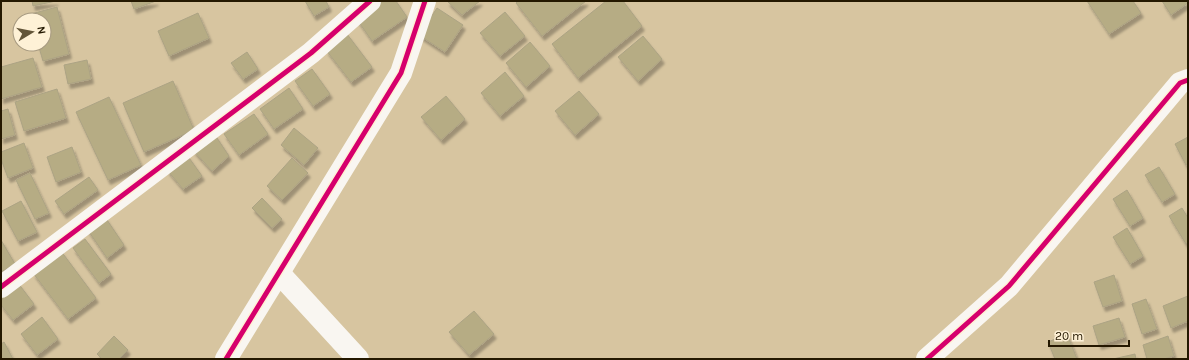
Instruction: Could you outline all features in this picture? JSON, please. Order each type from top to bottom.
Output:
[{"type":"street","points":[[1,288],[311,53],[370,1]]},
{"type":"street","points":[[226,359],[401,72],[425,1]]},
{"type":"street","points":[[927,359],[1009,286],[1180,83],[1188,80]]},
{"type":"street","points":[[279,273],[358,359]]},
{"type":"building","points":[[32,1],[56,1],[33,6]]},
{"type":"building","points":[[131,1],[156,1],[134,9]]},
{"type":"building","points":[[305,1],[326,1],[329,7],[314,16]]},
{"type":"building","points":[[382,1],[396,1],[407,17],[372,41],[356,18]]},
{"type":"building","points":[[447,1],[480,1],[462,15]]},
{"type":"building","points":[[518,1],[586,1],[542,36],[516,3]]},
{"type":"building","points":[[606,1],[623,1],[642,26],[578,78],[552,44]]},
{"type":"building","points":[[1087,1],[1133,1],[1141,13],[1109,34]]},
{"type":"building","points":[[1162,1],[1186,1],[1188,3],[1171,15]]},
{"type":"building","points":[[57,7],[69,54],[43,61],[40,52],[52,52],[52,12],[38,12]]},
{"type":"building","points":[[437,8],[463,25],[445,52],[419,35]]},
{"type":"building","points":[[505,12],[525,36],[500,56],[480,33]]},
{"type":"building","points":[[198,13],[209,38],[169,56],[158,31]]},
{"type":"building","points":[[347,34],[372,67],[351,82],[326,50]]},
{"type":"building","points":[[643,36],[662,59],[638,81],[618,57]]},
{"type":"building","points":[[530,42],[550,66],[526,87],[506,63]]},
{"type":"building","points":[[247,52],[258,69],[243,79],[231,63]]},
{"type":"building","points":[[33,58],[42,87],[1,99],[1,67]]},
{"type":"building","points":[[87,60],[91,79],[68,84],[64,65]]},
{"type":"building","points":[[312,69],[330,94],[313,106],[295,81]]},
{"type":"building","points":[[505,72],[524,96],[500,116],[481,93]]},
{"type":"building","points":[[173,81],[194,130],[144,152],[123,103]]},
{"type":"building","points":[[289,88],[303,109],[274,129],[260,109]]},
{"type":"building","points":[[57,89],[66,118],[24,131],[15,102]]},
{"type":"building","points":[[579,91],[599,114],[575,135],[555,111]]},
{"type":"building","points":[[446,96],[465,119],[441,140],[421,117]]},
{"type":"building","points":[[109,97],[141,165],[108,180],[76,112]]},
{"type":"building","points":[[8,109],[15,135],[1,139],[1,111]]},
{"type":"building","points":[[254,114],[268,134],[239,155],[224,134]]},
{"type":"building","points":[[294,128],[318,148],[304,165],[281,145]]},
{"type":"building","points":[[215,135],[229,156],[212,171],[193,150]]},
{"type":"building","points":[[1188,137],[1188,164],[1186,165],[1175,144]]},
{"type":"building","points":[[24,143],[33,168],[8,178],[1,159],[1,152]]},
{"type":"building","points":[[72,147],[81,172],[56,182],[47,157]]},
{"type":"building","points":[[187,155],[202,176],[183,189],[167,170]]},
{"type":"building","points":[[292,158],[308,173],[282,200],[267,186]]},
{"type":"building","points":[[1159,167],[1175,194],[1162,202],[1145,175]]},
{"type":"building","points":[[30,173],[49,213],[35,219],[16,180]]},
{"type":"building","points":[[89,177],[98,190],[64,214],[55,201]]},
{"type":"building","points":[[1127,190],[1143,218],[1130,226],[1113,199]]},
{"type":"building","points":[[262,198],[282,219],[272,228],[252,208]]},
{"type":"building","points":[[21,201],[37,232],[18,241],[2,211]]},
{"type":"building","points":[[1182,208],[1188,218],[1188,242],[1186,244],[1169,216]]},
{"type":"building","points":[[105,217],[124,245],[107,258],[87,229]]},
{"type":"building","points":[[1127,228],[1143,256],[1130,264],[1113,237]]},
{"type":"building","points":[[85,239],[111,274],[99,283],[73,248]]},
{"type":"building","points":[[1,240],[15,264],[1,272]]},
{"type":"building","points":[[61,251],[96,298],[68,319],[33,273]]},
{"type":"building","points":[[1114,275],[1122,301],[1103,307],[1094,282]]},
{"type":"building","points":[[18,283],[34,304],[13,320],[1,305],[1,296]]},
{"type":"building","points":[[1188,296],[1188,321],[1171,328],[1163,306]]},
{"type":"building","points":[[1146,299],[1157,329],[1142,334],[1132,304]]},
{"type":"building","points":[[474,311],[494,334],[469,355],[449,332]]},
{"type":"building","points":[[42,317],[58,339],[37,355],[21,334]]},
{"type":"building","points":[[1119,318],[1125,337],[1099,345],[1093,326]]},
{"type":"building","points":[[1067,334],[1077,359],[1055,359],[1048,342]]},
{"type":"building","points":[[114,336],[128,350],[119,359],[102,359],[97,354]]},
{"type":"building","points":[[1168,336],[1174,356],[1164,359],[1147,359],[1143,345]]},
{"type":"building","points":[[4,342],[13,359],[1,359],[1,344]]},
{"type":"building","points":[[1135,354],[1136,359],[1113,359]]},
{"type":"cycle path","points":[[1,287],[311,53],[370,1]]},
{"type":"cycle path","points":[[226,359],[401,73],[425,1]]},
{"type":"cycle path","points":[[927,359],[1009,286],[1180,83],[1188,80]]}]
